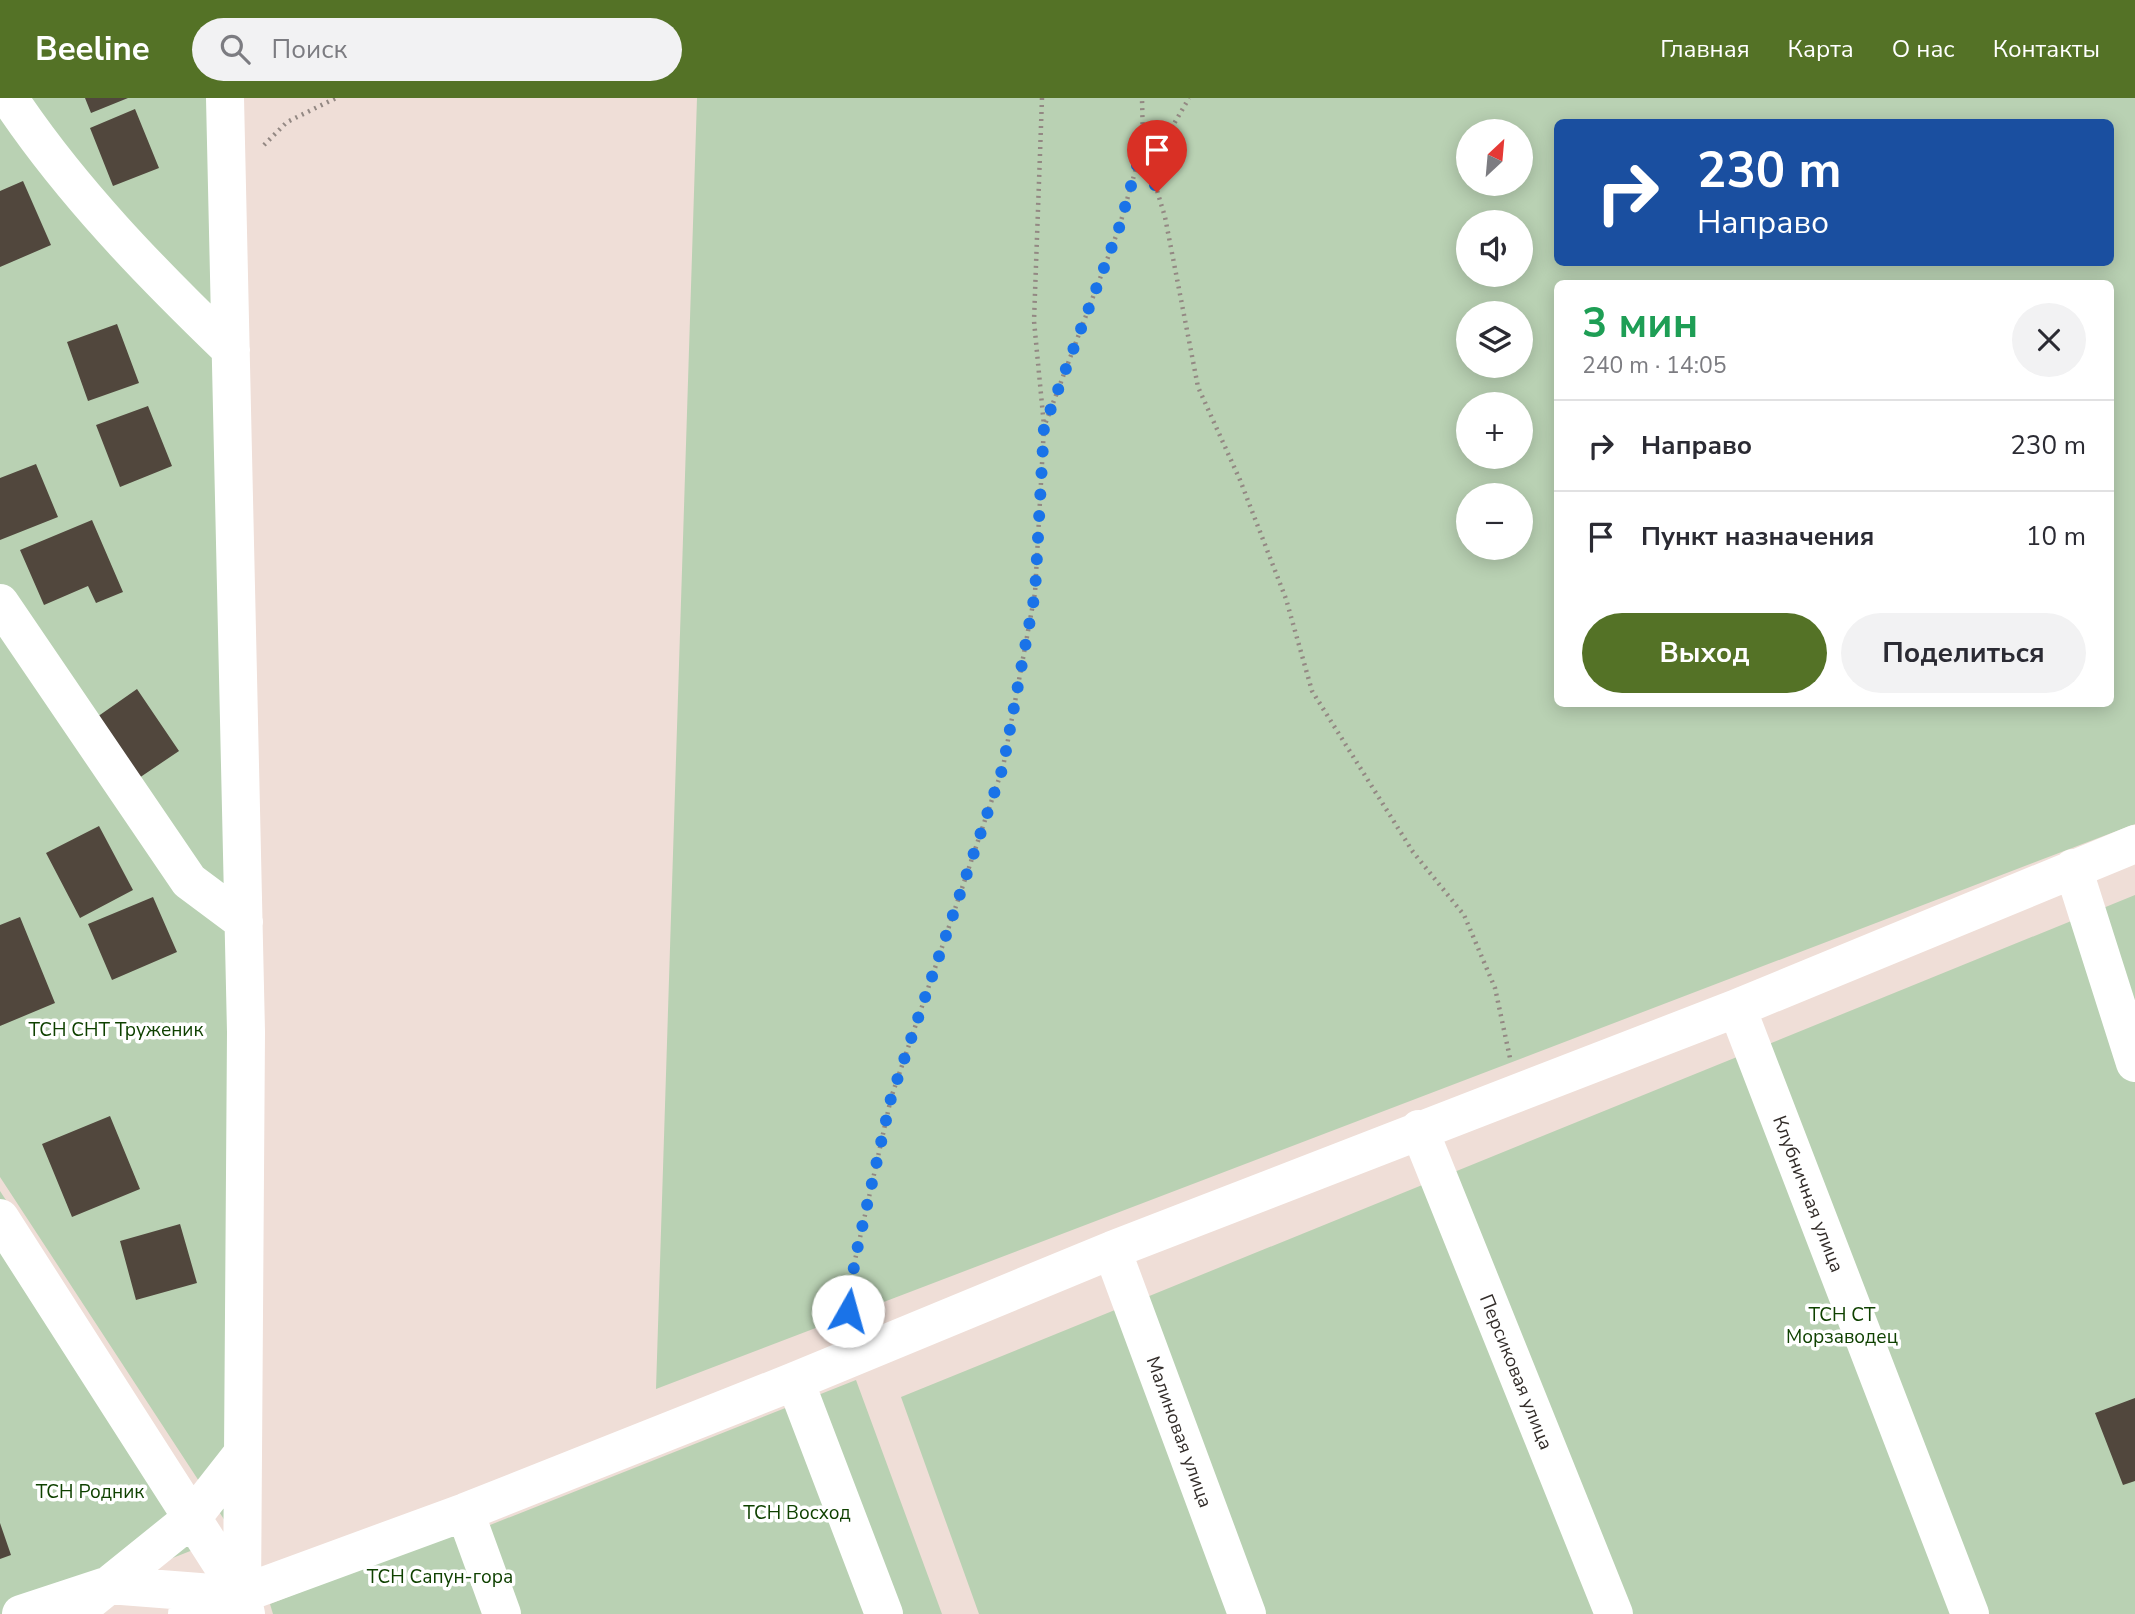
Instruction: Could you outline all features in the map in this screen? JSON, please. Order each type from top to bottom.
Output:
[{"type":"street","points":[[9,98],[45,152],[168,289],[231,350]]},
{"type":"street","points":[[225,98],[246,1032],[244,1605]]},
{"type":"street","points":[[0,603],[189,881],[244,922]]},
{"type":"street","points":[[187,1614],[244,1605],[465,1512],[842,1362],[1111,1250],[1737,1008],[2135,844]]},
{"type":"street","points":[[2073,868],[2135,1063]]},
{"type":"street","name":"Клубничная улица","points":[[1737,1008],[1969,1614]]},
{"type":"street","name":"Персиковая улица","points":[[1419,1129],[1614,1614]]},
{"type":"street","points":[[0,1218],[192,1518],[244,1605]]},
{"type":"street","name":"Малиновая улица","points":[[1111,1250],[1247,1614]]},
{"type":"street","points":[[795,1381],[884,1614]]},
{"type":"street","points":[[73,1614],[192,1518],[243,1453]]},
{"type":"street","points":[[465,1512],[502,1614]]},
{"type":"street","points":[[21,1614],[109,1584],[244,1605]]},
{"type":"path","points":[[842,1362],[855,1259],[891,1098],[1003,767],[1035,593],[1044,427],[1034,321],[1042,98]]},
{"type":"path","points":[[1142,98],[1143,144],[1165,218],[1198,387],[1240,480],[1286,599],[1312,691],[1413,852],[1464,915],[1495,988],[1518,1092]]},
{"type":"path","points":[[1149,166],[1189,98]]},
{"type":"path","points":[[1044,427],[1119,228],[1143,144]]},
{"type":"green space","name":"ТСН СНТ Труженик","points":[[0,98],[217,98],[233,933],[229,1527],[0,1177]]},
{"type":"green space","points":[[697,98],[2135,98],[2135,824],[656,1389]]},
{"type":"green space","name":"ТСН СТ Морзаводец","points":[[2135,895],[2135,1614],[979,1614],[901,1397]]},
{"type":"green space","name":"ТСН Родник","points":[[0,1191],[226,1537],[30,1614],[0,1614]]},
{"type":"green space","name":"ТСН Восход","points":[[856,1380],[942,1614],[517,1614],[485,1527]]},
{"type":"green space","name":"ТСН Сапун-гора","points":[[464,1527],[496,1614],[273,1614],[270,1604]]},
{"type":"building","points":[[85,98],[128,98],[91,113]]},
{"type":"building","points":[[135,109],[159,168],[113,186],[90,128]]},
{"type":"building","points":[[23,181],[51,245],[0,267],[0,191]]},
{"type":"building","points":[[117,324],[139,383],[88,401],[67,342]]},
{"type":"building","points":[[148,406],[172,466],[120,487],[96,425]]},
{"type":"building","points":[[36,464],[58,517],[0,540],[0,478]]},
{"type":"building","points":[[92,520],[123,592],[96,603],[88,586],[44,605],[20,550]]},
{"type":"building","points":[[137,689],[179,751],[139,778],[97,717]]},
{"type":"building","points":[[99,826],[133,890],[80,918],[46,853]]},
{"type":"building","points":[[153,897],[177,952],[112,980],[88,924]]},
{"type":"building","points":[[20,917],[55,1003],[0,1026],[0,925]]},
{"type":"building","points":[[110,1116],[140,1189],[72,1217],[42,1144]]},
{"type":"building","points":[[180,1224],[197,1283],[136,1300],[120,1241]]},
{"type":"building","points":[[2135,1398],[2135,1481],[2123,1485],[2095,1413]]},
{"type":"building","points":[[0,1523],[11,1555],[0,1559]]},
{"type":"route","points":[[848,1311],[855,1259],[891,1098],[1003,767],[1035,593],[1044,427],[1119,228],[1143,144],[1157,192]]}]
